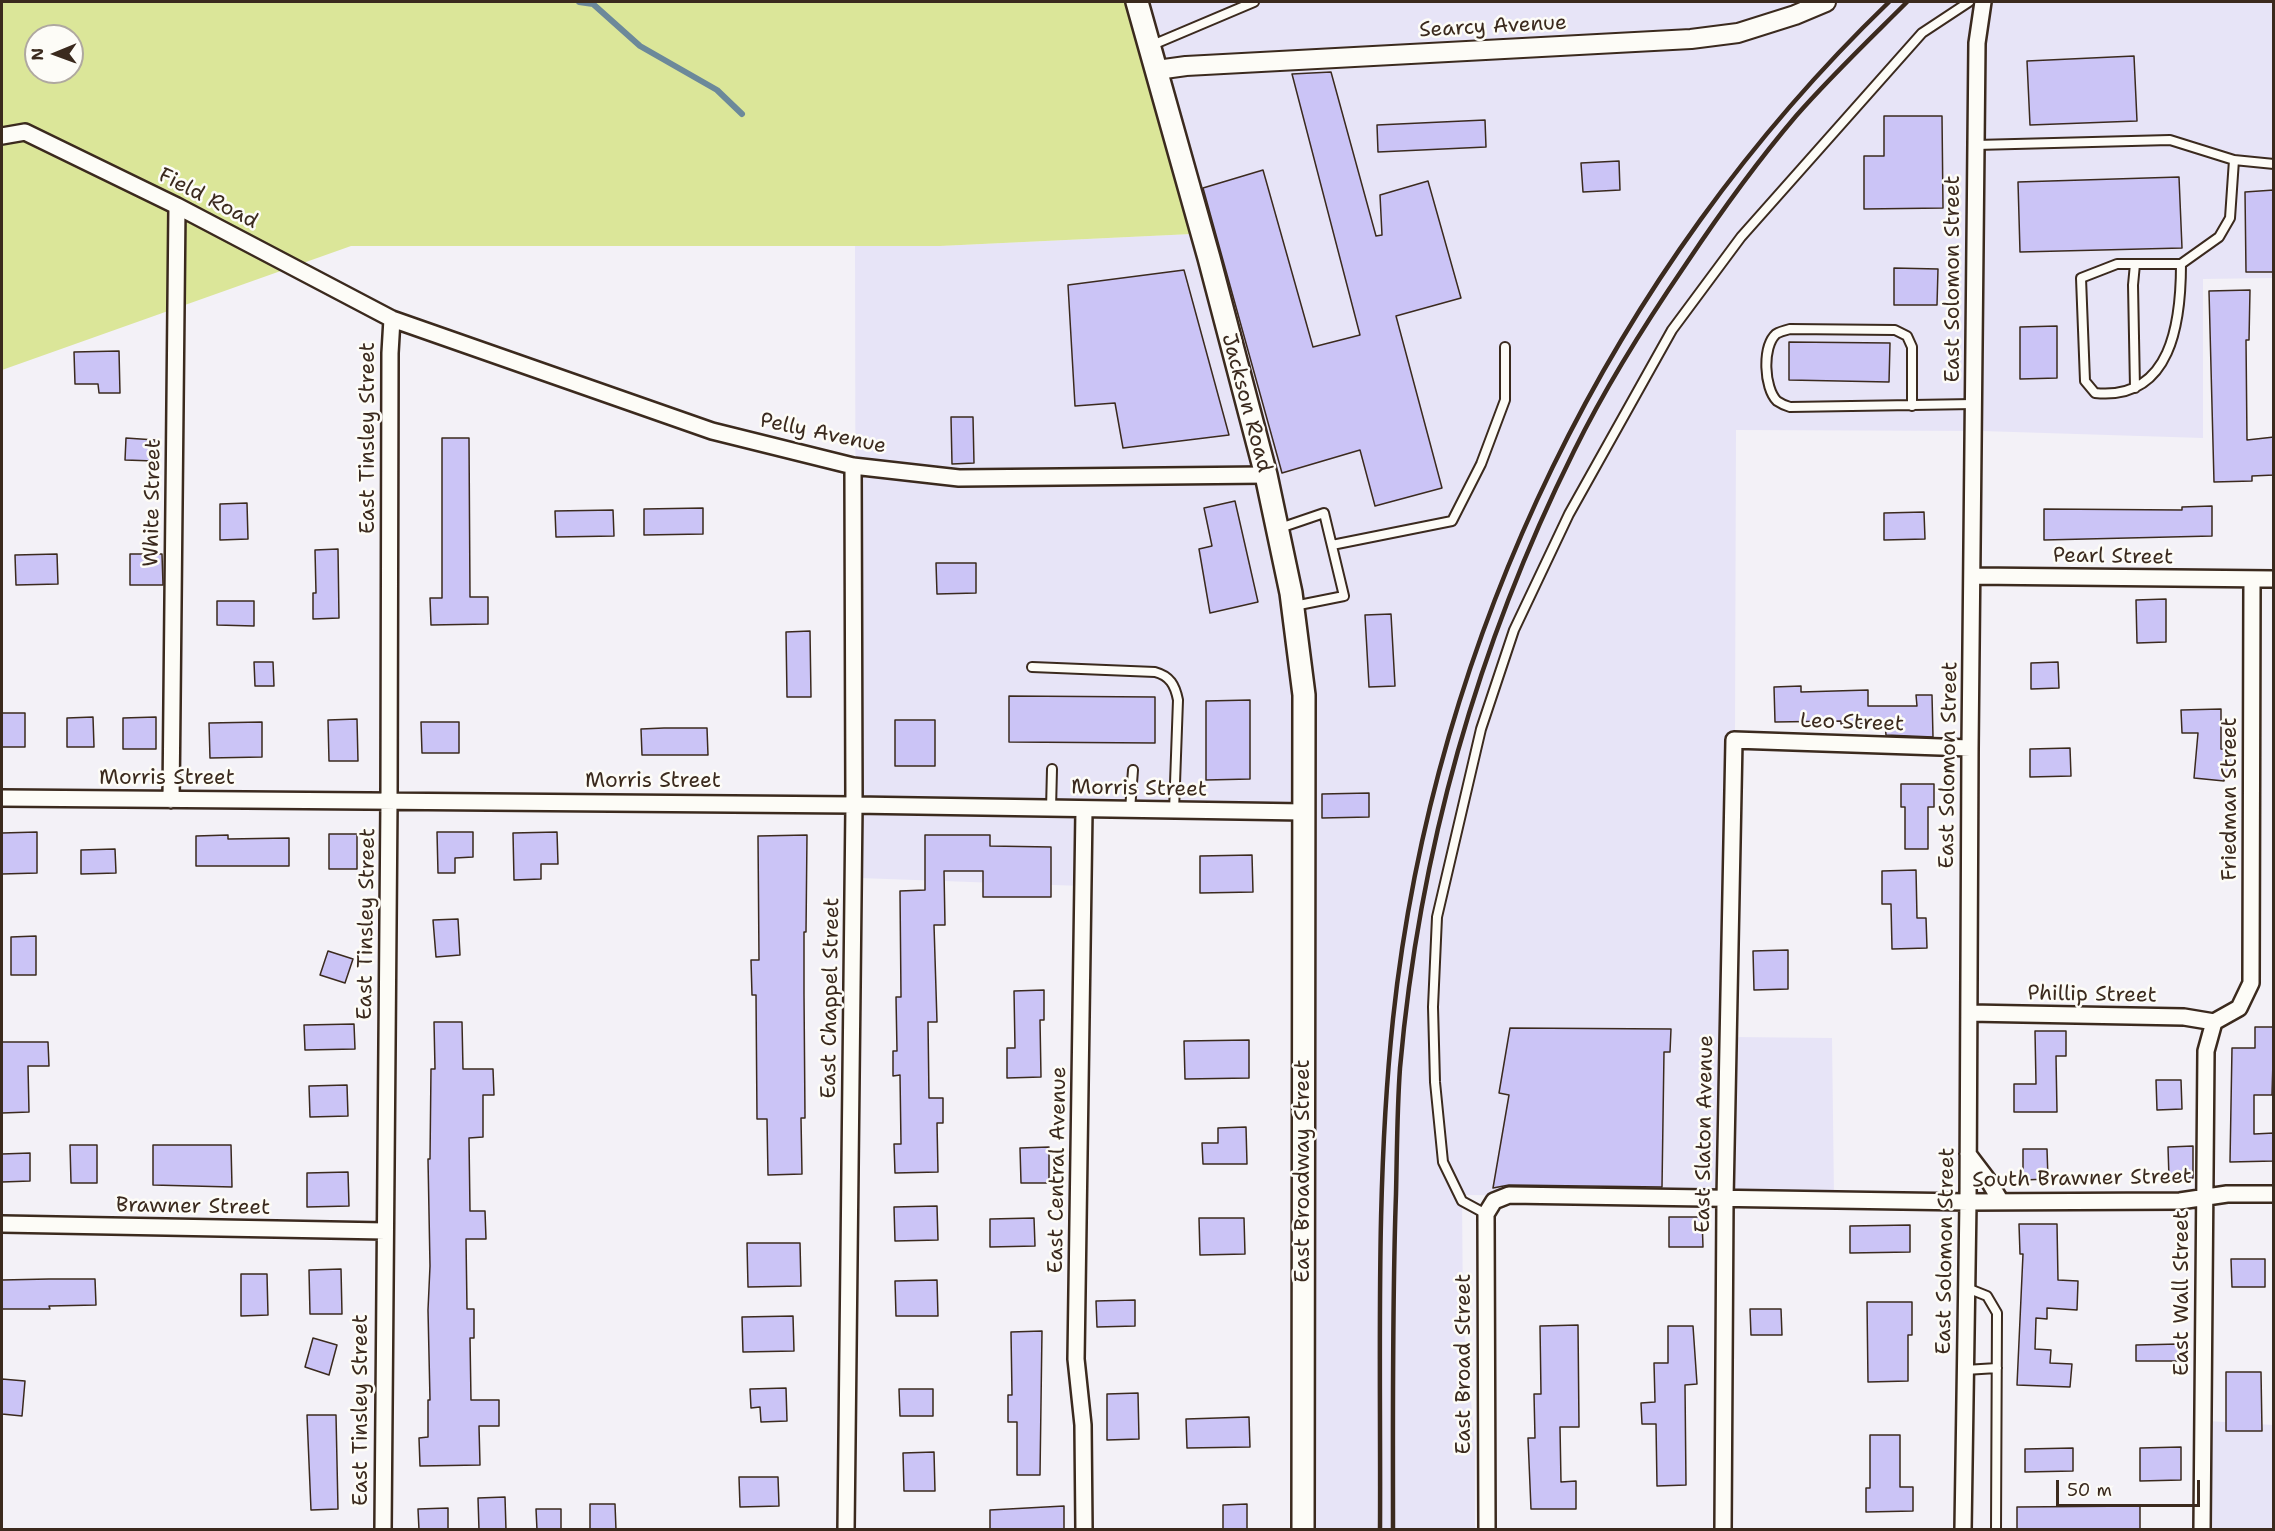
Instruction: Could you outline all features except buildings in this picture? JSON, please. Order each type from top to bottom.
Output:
[{"type":"main road","name":"Jackson Road","points":[[1137,2],[1266,475],[1293,607],[1305,695],[1304,812]]},
{"type":"main road","name":"East Broadway Street","points":[[1303,1530],[1304,812]]},
{"type":"street","name":"Searcy Avenue","points":[[1157,70],[1186,66],[1691,39],[1738,33],[1795,15],[1826,2]]},
{"type":"street","name":"East Solomon Street","points":[[1963,1530],[1968,1202],[1977,43],[1983,2]]},
{"type":"street","name":"Field Road","points":[[2,136],[26,132],[177,206],[392,319]]},
{"type":"street","name":"White Street","points":[[171,800],[177,206]]},
{"type":"street","name":"Pelly Avenue","points":[[392,319],[711,431],[853,466],[960,478],[1266,475]]},
{"type":"street","name":"East Tinsley Street","points":[[383,1530],[392,319]]},
{"type":"street","name":"East Chappel Street","points":[[846,1530],[854,805],[853,466]]},
{"type":"street","name":"Pearl Street","points":[[1973,576],[2252,579]]},
{"type":"street","points":[[2252,579],[2274,579]]},
{"type":"street","name":"Friedman Street","points":[[2214,1022],[2239,1008],[2251,983],[2252,579]]},
{"type":"street","name":"Leo Street","points":[[1734,740],[1970,748]]},
{"type":"street","name":"East Slaton Avenue","points":[[1723,1530],[1725,1199],[1734,740]]},
{"type":"street","name":"Morris Street","points":[[2,798],[854,805],[1304,812]]},
{"type":"street","name":"East Central Avenue","points":[[1084,810],[1076,1359],[1083,1425],[1084,1530]]},
{"type":"street","name":"Phillip Street","points":[[1969,1013],[2184,1017],[2214,1022]]},
{"type":"street","name":"East Wall Street","points":[[2202,1530],[2206,1051],[2214,1022]]},
{"type":"street","points":[[1968,1154],[2001,1202]]},
{"type":"street","name":"South Brawner Street","points":[[1490,1208],[1509,1195],[2001,1202],[2180,1201],[2227,1194],[2274,1194]]},
{"type":"street","name":"East Broad Street","points":[[1487,1530],[1490,1208]]},
{"type":"street","name":"Brawner Street","points":[[2,1224],[385,1231]]},
{"type":"lane","points":[[1150,46],[1254,2]]},
{"type":"lane","points":[[1490,1208],[1462,1201],[1443,1162],[1435,1082],[1433,1018],[1437,917],[1481,729],[1514,630],[1569,514],[1672,330],[1741,237],[1922,33],[1969,2]]},
{"type":"lane","points":[[1976,145],[2169,140],[2234,160],[2274,164]]},
{"type":"lane","points":[[2181,264],[2181,295],[2175,336],[2160,369],[2135,387],[2110,395],[2095,393],[2085,381],[2081,278],[2116,264],[2181,264],[2219,237],[2230,218],[2234,160]]},
{"type":"lane","points":[[2135,264],[2133,285],[2135,387]]},
{"type":"lane","points":[[1912,406],[1912,347],[1907,336],[1895,330],[1790,329],[1776,334],[1769,346],[1766,363],[1769,385],[1777,400],[1790,408],[1912,406],[1974,404]]},
{"type":"lane","points":[[1332,545],[1452,521],[1481,464],[1505,400],[1505,347]]},
{"type":"lane","points":[[1277,529],[1324,513],[1344,596],[1293,607]]},
{"type":"lane","points":[[1032,667],[1155,672],[1164,674],[1169,679],[1178,700],[1174,811]]},
{"type":"lane","points":[[1051,809],[1052,769]]},
{"type":"lane","points":[[1130,810],[1133,770]]},
{"type":"lane","points":[[1967,1287],[1987,1296],[1997,1313],[1996,1530]]},
{"type":"lane","points":[[1965,1370],[1997,1368]]},
{"type":"shaded area","points":[[1126,2],[2273,2],[2273,278],[2203,279],[2203,438],[1982,431],[1736,430],[1734,1037],[1832,1038],[1834,1197],[1462,1195],[1463,1319],[1475,1443],[1475,1529],[1305,1529],[1308,816],[1086,815],[1082,886],[859,878],[856,809],[855,246],[940,246],[1192,234]]},
{"type":"shaded area","points":[[2208,1421],[2273,1425],[2273,1529],[2207,1530]]},
{"type":"green space","points":[[2,2],[1126,2],[1192,234],[940,246],[351,246],[2,370]]},
{"type":"waterway","points":[[579,2],[593,4],[640,46],[717,90],[742,114]]},
{"type":"railway","points":[[1380,1530],[1381,1210],[1387,1083],[1393,1019],[1415,877],[1449,736],[1495,600],[1552,467],[1621,340],[1700,220],[1790,107],[1889,2]]},
{"type":"railway","points":[[1393,1530],[1394,1278],[1400,1068],[1409,988],[1438,829],[1458,751],[1482,674],[1509,599],[1540,524],[1586,427],[1641,332],[1712,226],[1781,134],[1823,87],[1907,2]]}]
